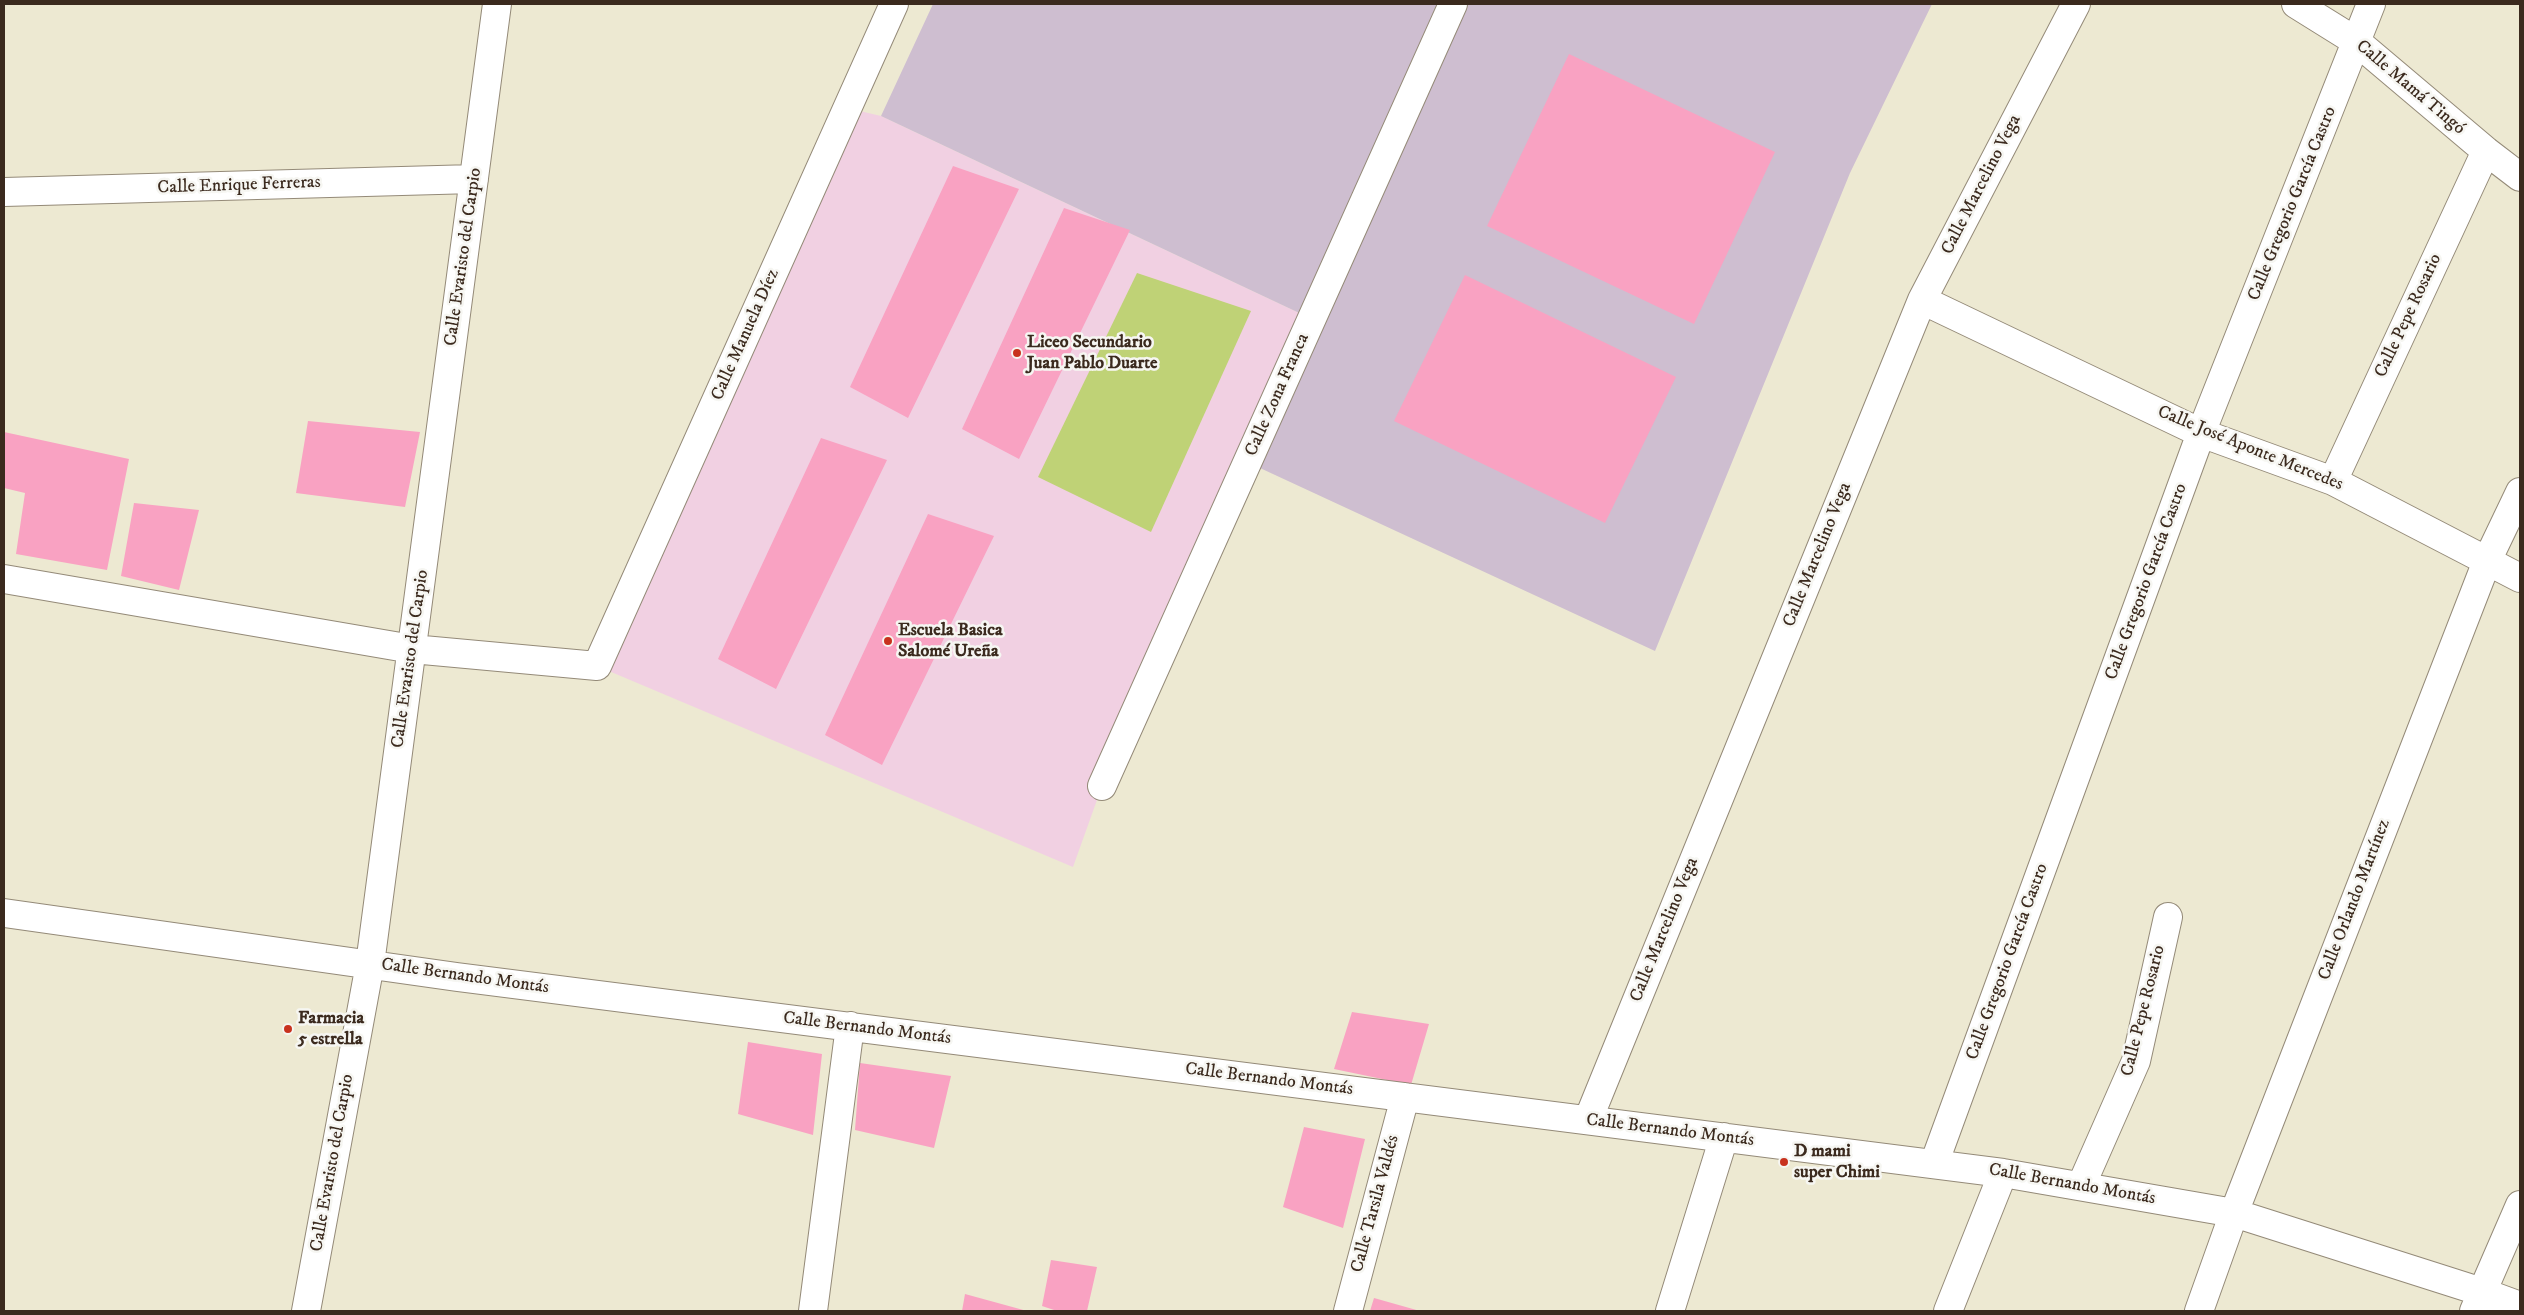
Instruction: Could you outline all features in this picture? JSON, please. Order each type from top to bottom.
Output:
[{"type":"street","name":"Calle Evaristo del Carpio","points":[[306,1311],[370,964],[497,4]]},
{"type":"street","name":"Calle Manuela Díez","points":[[412,649],[597,666],[894,4]]},
{"type":"street","name":"Calle Zona Franca","points":[[1102,786],[1453,4]]},
{"type":"street","name":"Calle Marcelino Vega","points":[[1588,1120],[1922,300],[2076,4]]},
{"type":"street","name":"Calle Mamá Tingó","points":[[2296,4],[2356,42],[2486,152],[2520,177]]},
{"type":"street","name":"Calle Gregorio García Castro","points":[[1934,1164],[2201,433],[2371,4]]},
{"type":"street","name":"Calle Pepe Rosario","points":[[2333,482],[2486,152]]},
{"type":"street","name":"Calle Enrique Ferreras","points":[[4,192],[474,179]]},
{"type":"street","name":"Calle José Aponte Mercedes","points":[[1922,300],[2201,433],[2333,482],[2520,578]]},
{"type":"street","name":"Calle Orlando Martínez","points":[[2199,1311],[2234,1213],[2487,561],[2520,492]]},
{"type":"street","points":[[4,579],[412,649]]},
{"type":"street","name":"Calle Bernando Montás","points":[[4,913],[370,964],[1724,1138],[2003,1172],[2234,1213],[2478,1302],[2520,1306]]},
{"type":"street","name":"Calle Pepe Rosario","points":[[2081,1186],[2136,1061],[2168,917]]},
{"type":"street","points":[[813,1311],[850,1026]]},
{"type":"street","name":"Calle Tarsila Valdés","points":[[1348,1311],[1405,1097]]},
{"type":"street","points":[[1670,1311],[1724,1138]]},
{"type":"street","points":[[1948,1311],[2003,1172]]},
{"type":"street","points":[[2478,1302],[2520,1205]]},
{"type":"shaded area","points":[[933,4],[1932,4],[1850,173],[1655,651],[1247,462],[1312,319],[881,116]]},
{"type":"shaded area","points":[[847,108],[881,116],[1312,319],[1102,786],[1073,867],[597,666]]},
{"type":"green space","points":[[1137,273],[1251,311],[1151,532],[1038,477]]},
{"type":"building","points":[[1569,54],[1775,152],[1694,324],[1487,226]]},
{"type":"building","points":[[953,166],[1019,189],[908,418],[850,387]]},
{"type":"building","points":[[1064,208],[1130,230],[1019,459],[962,429]]},
{"type":"building","points":[[1465,275],[1676,377],[1605,523],[1394,421]]},
{"type":"building","points":[[308,421],[420,432],[405,507],[296,493]]},
{"type":"building","points":[[4,432],[129,459],[107,570],[16,554],[25,493],[4,488]]},
{"type":"building","points":[[821,438],[887,460],[776,689],[718,659]]},
{"type":"building","points":[[134,503],[199,510],[179,590],[121,576]]},
{"type":"building","points":[[928,514],[994,536],[882,765],[825,735]]},
{"type":"building","points":[[1352,1012],[1429,1024],[1411,1085],[1334,1069]]},
{"type":"building","points":[[748,1042],[822,1054],[813,1135],[738,1114]]},
{"type":"building","points":[[860,1063],[951,1076],[934,1148],[855,1130]]},
{"type":"building","points":[[1304,1127],[1365,1139],[1343,1228],[1283,1207]]},
{"type":"building","points":[[1051,1260],[1097,1267],[1087,1311],[1057,1311],[1042,1306]]},
{"type":"building","points":[[965,1294],[1027,1311],[962,1311]]},
{"type":"building","points":[[1374,1298],[1420,1311],[1370,1311]]},
{"type":"place","name":"Liceo Secundario Juan Pablo Duarte","points":[[1017,353]]},
{"type":"place","name":"Escuela Basica Salomé Ureña","points":[[888,641]]},
{"type":"place","name":"Farmacia 5 estrella","points":[[288,1029]]},
{"type":"place","name":"D mami super Chimi","points":[[1784,1162]]}]
